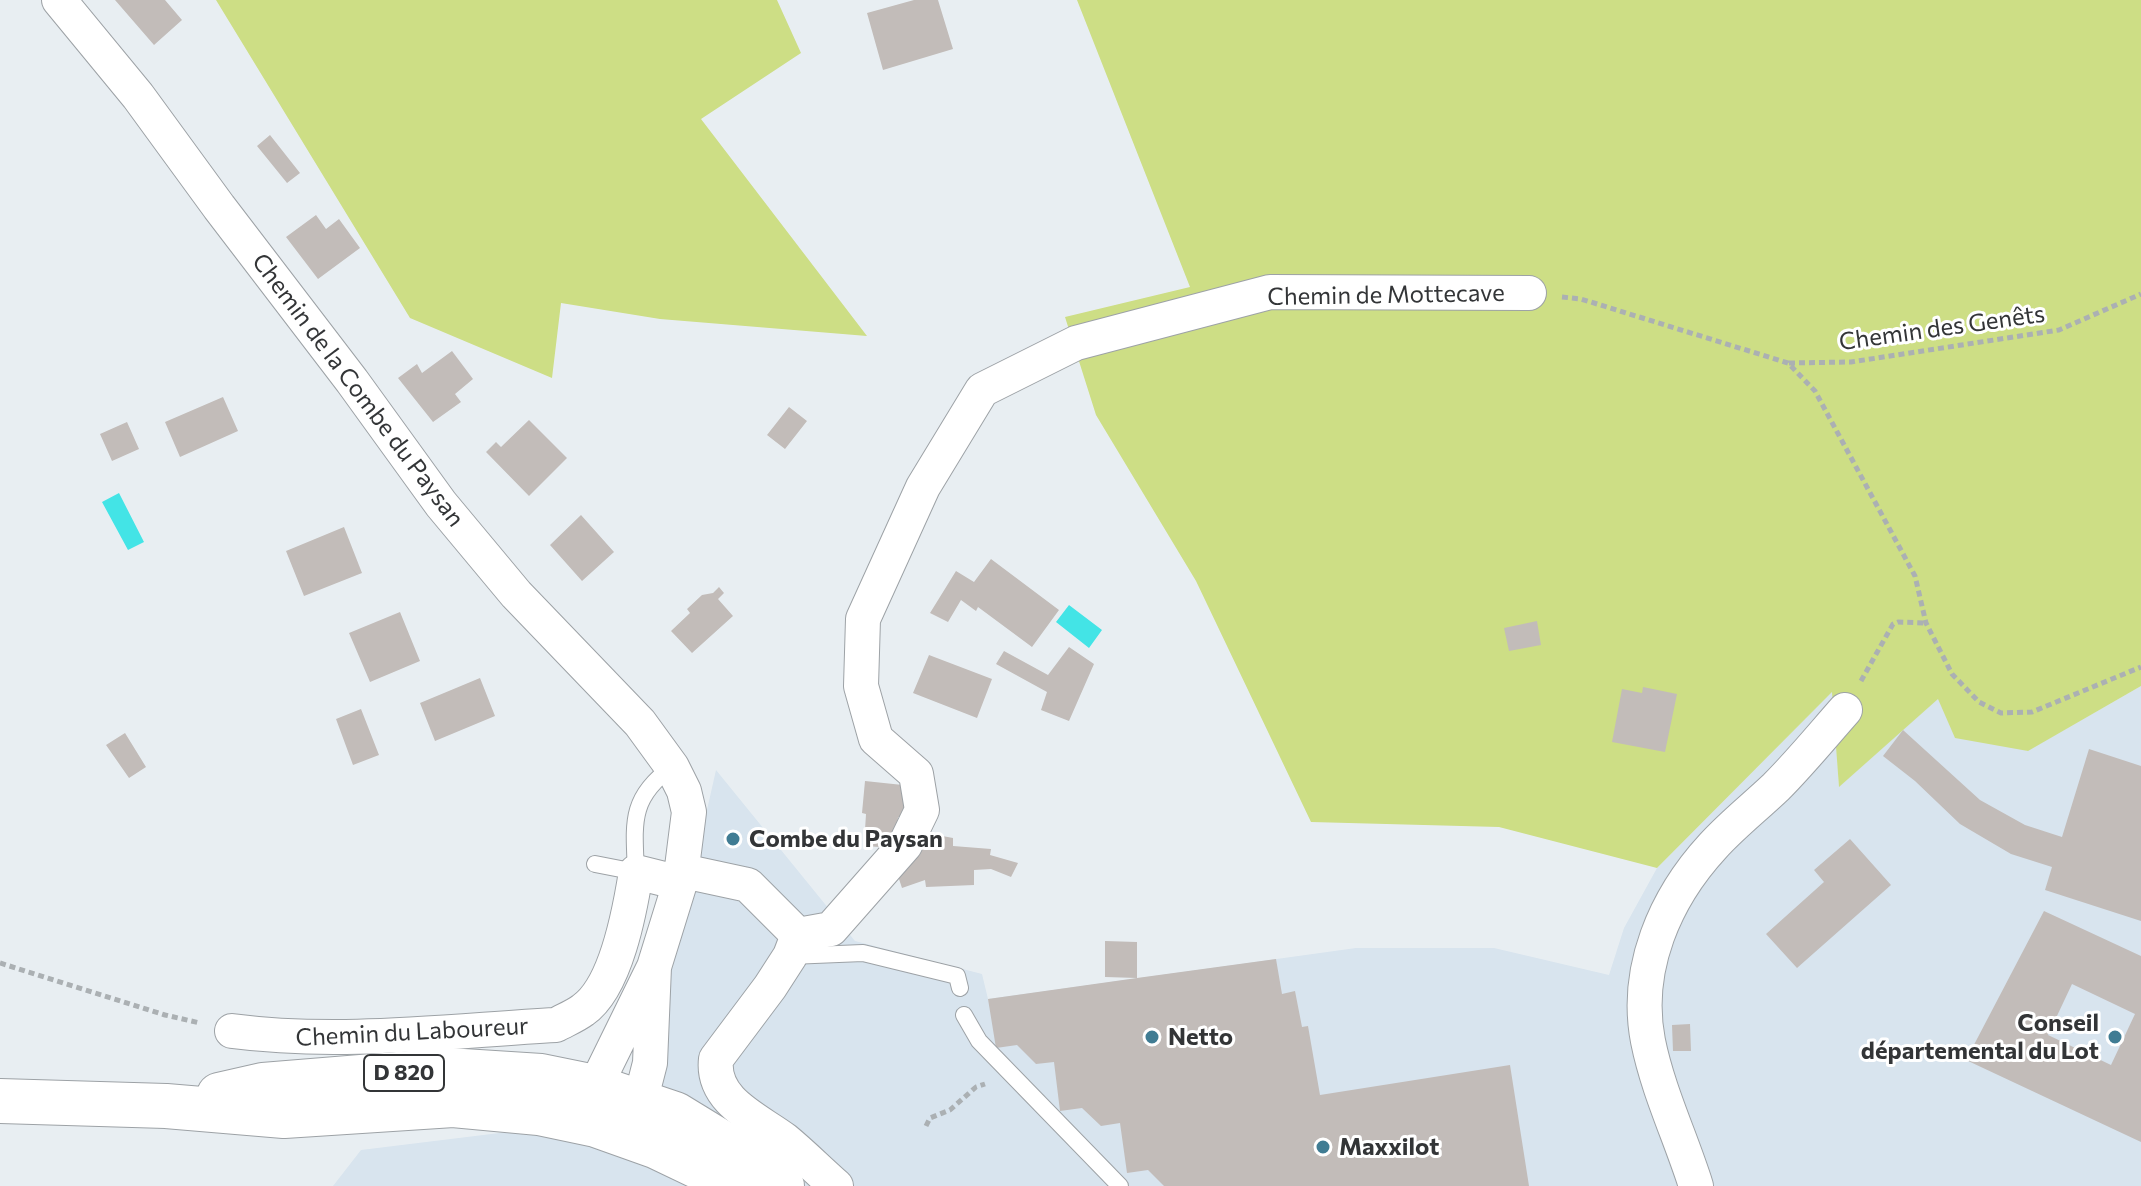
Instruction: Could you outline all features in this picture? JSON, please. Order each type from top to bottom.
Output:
[{"type":"main road","name":"D 820","points":[[0,1101],[166,1106],[263,1085],[447,1070],[541,1076],[595,1106],[655,1146],[739,1186]]},
{"type":"main road","name":"D 820","points":[[595,1106],[640,1102],[675,1114],[765,1169],[782,1186]]},
{"type":"street","name":"Chemin de la Combe du Paysan","points":[[59,0],[138,96],[441,504],[516,594],[640,723],[672,767],[684,791],[689,812],[681,877],[654,967],[595,1106]]},
{"type":"street","name":"Chemin de Mottecave","points":[[794,946],[831,929],[905,845],[922,810],[916,774],[876,739],[861,686],[863,619],[923,487],[982,390],[1076,343],[1270,292],[1529,293]]},
{"type":"street","points":[[1696,1186],[1658,1080],[1647,1038],[1647,971],[1656,934],[1676,895],[1712,847],[1777,786],[1845,710]]},
{"type":"street","points":[[636,872],[748,885],[794,946],[716,1059],[715,1068],[720,1088],[739,1109],[784,1140],[836,1186]]},
{"type":"street","name":"Chemin du Laboureur","points":[[232,1031],[336,1039],[556,1025],[586,1009],[610,973],[627,922],[636,872]]},
{"type":"street","name":"Chemin de la Combe du Paysan","points":[[640,1102],[650,1063],[654,967]]},
{"type":"lane","points":[[595,864],[636,872],[634,820],[642,796],[656,778],[672,767]]},
{"type":"lane","points":[[794,946],[863,953],[957,976],[960,988]]},
{"type":"lane","points":[[964,1015],[979,1041],[1120,1186]]},
{"type":"path","name":"Chemin de Mottecave","points":[[1529,293],[1581,299],[1788,363],[1815,391],[1915,576],[1926,623],[1952,674],[1979,702],[2001,713],[2032,712],[2141,667]]},
{"type":"path","name":"Chemin des Genêts","points":[[1788,363],[1851,362],[2059,330],[2141,294]]},
{"type":"path","points":[[1845,710],[1893,624],[1926,623]]},
{"type":"path","points":[[0,963],[165,1015],[232,1031]]},
{"type":"path","points":[[926,1126],[930,1118],[950,1110],[976,1087],[1011,1074]]},
{"type":"shaded area","points":[[2141,686],[2141,1186],[333,1186],[361,1150],[638,1116],[716,770],[855,941],[982,974],[988,999],[1356,948],[1494,948],[1609,975],[1624,928],[1657,868],[1833,691],[1839,786],[1938,698],[2027,751]]},
{"type":"green space","points":[[216,0],[777,0],[801,53],[701,119],[867,336],[660,319],[561,303],[552,378],[410,318]]},
{"type":"green space","points":[[1077,0],[2141,0],[2141,686],[2028,751],[1955,738],[1938,699],[1839,787],[1832,692],[1657,868],[1499,827],[1311,822],[1196,581],[1096,415],[1065,317],[1190,287]]},
{"type":"water","points":[[119,493],[144,542],[128,550],[102,502]]},
{"type":"water","points":[[1069,605],[1102,630],[1089,648],[1056,622]]},
{"type":"building","points":[[115,0],[165,0],[182,20],[154,45]]},
{"type":"building","points":[[914,0],[938,0],[953,49],[883,70],[867,13]]},
{"type":"building","points":[[270,135],[300,173],[287,183],[257,146]]},
{"type":"building","points":[[316,215],[326,229],[339,219],[360,248],[318,279],[286,237]]},
{"type":"building","points":[[452,351],[473,379],[455,394],[461,402],[433,422],[398,378],[417,364],[422,373]]},
{"type":"building","points":[[223,397],[238,431],[180,457],[165,422]]},
{"type":"building","points":[[789,407],[807,421],[785,449],[767,435]]},
{"type":"building","points":[[529,420],[567,458],[529,496],[486,452],[496,442],[501,447]]},
{"type":"building","points":[[127,422],[139,449],[112,461],[100,434]]},
{"type":"building","points":[[581,515],[614,552],[582,581],[550,545]]},
{"type":"building","points":[[344,527],[362,573],[304,596],[286,551]]},
{"type":"building","points":[[991,559],[1059,610],[1032,647],[978,607],[976,611],[961,600],[948,622],[930,613],[956,571],[974,582]]},
{"type":"building","points":[[719,587],[724,593],[718,599],[733,616],[692,653],[671,631],[690,613],[687,609],[702,595],[713,593]]},
{"type":"building","points":[[400,612],[420,661],[370,682],[349,633]]},
{"type":"building","points":[[1537,621],[1541,645],[1509,651],[1504,628]]},
{"type":"building","points":[[1069,647],[1094,664],[1069,721],[1041,710],[1047,692],[996,664],[1004,651],[1048,675]]},
{"type":"building","points":[[929,655],[992,679],[977,718],[913,693]]},
{"type":"building","points":[[480,678],[495,716],[435,741],[420,703]]},
{"type":"building","points":[[1643,687],[1677,694],[1665,752],[1612,742],[1622,689],[1642,693]]},
{"type":"building","points":[[361,709],[379,755],[353,765],[336,719]]},
{"type":"building","points":[[1903,730],[1980,800],[2025,825],[2062,837],[2089,749],[2141,766],[2141,921],[2045,890],[2052,867],[2011,854],[1960,824],[1915,781],[1883,756]]},
{"type":"building","points":[[125,733],[146,767],[129,778],[106,745]]},
{"type":"building","points":[[865,781],[912,786],[908,818],[898,817],[895,848],[864,846],[866,814],[862,813]]},
{"type":"building","points":[[937,835],[953,838],[953,846],[991,849],[990,855],[1018,863],[1011,877],[991,869],[974,870],[974,885],[926,887],[925,880],[902,888],[898,876],[923,848],[935,846],[934,838]]},
{"type":"building","points":[[1850,839],[1891,885],[1797,968],[1766,934],[1824,882],[1814,870]]},
{"type":"building","points":[[2044,911],[2141,956],[2141,1142],[1966,1060]],"holes":[[[2072,984],[2135,1014],[2111,1065],[2048,1035]]]},
{"type":"building","points":[[1105,941],[1137,942],[1137,978],[1105,977]]},
{"type":"building","points":[[1276,959],[1282,994],[1295,991],[1302,1027],[1308,1026],[1320,1095],[1510,1065],[1529,1186],[1164,1186],[1148,1170],[1127,1173],[1120,1123],[1101,1126],[1082,1108],[1060,1111],[1054,1062],[1036,1064],[1017,1045],[996,1048],[988,999]]},
{"type":"building","points":[[1690,1024],[1691,1051],[1673,1051],[1672,1025]]},
{"type":"place","name":"Combe du Paysan","points":[[733,839]]},
{"type":"place","name":"Netto","points":[[1152,1037]]},
{"type":"place","name":"Conseil départemental du Lot","points":[[2115,1037]]},
{"type":"place","name":"Maxxilot","points":[[1323,1147]]}]
